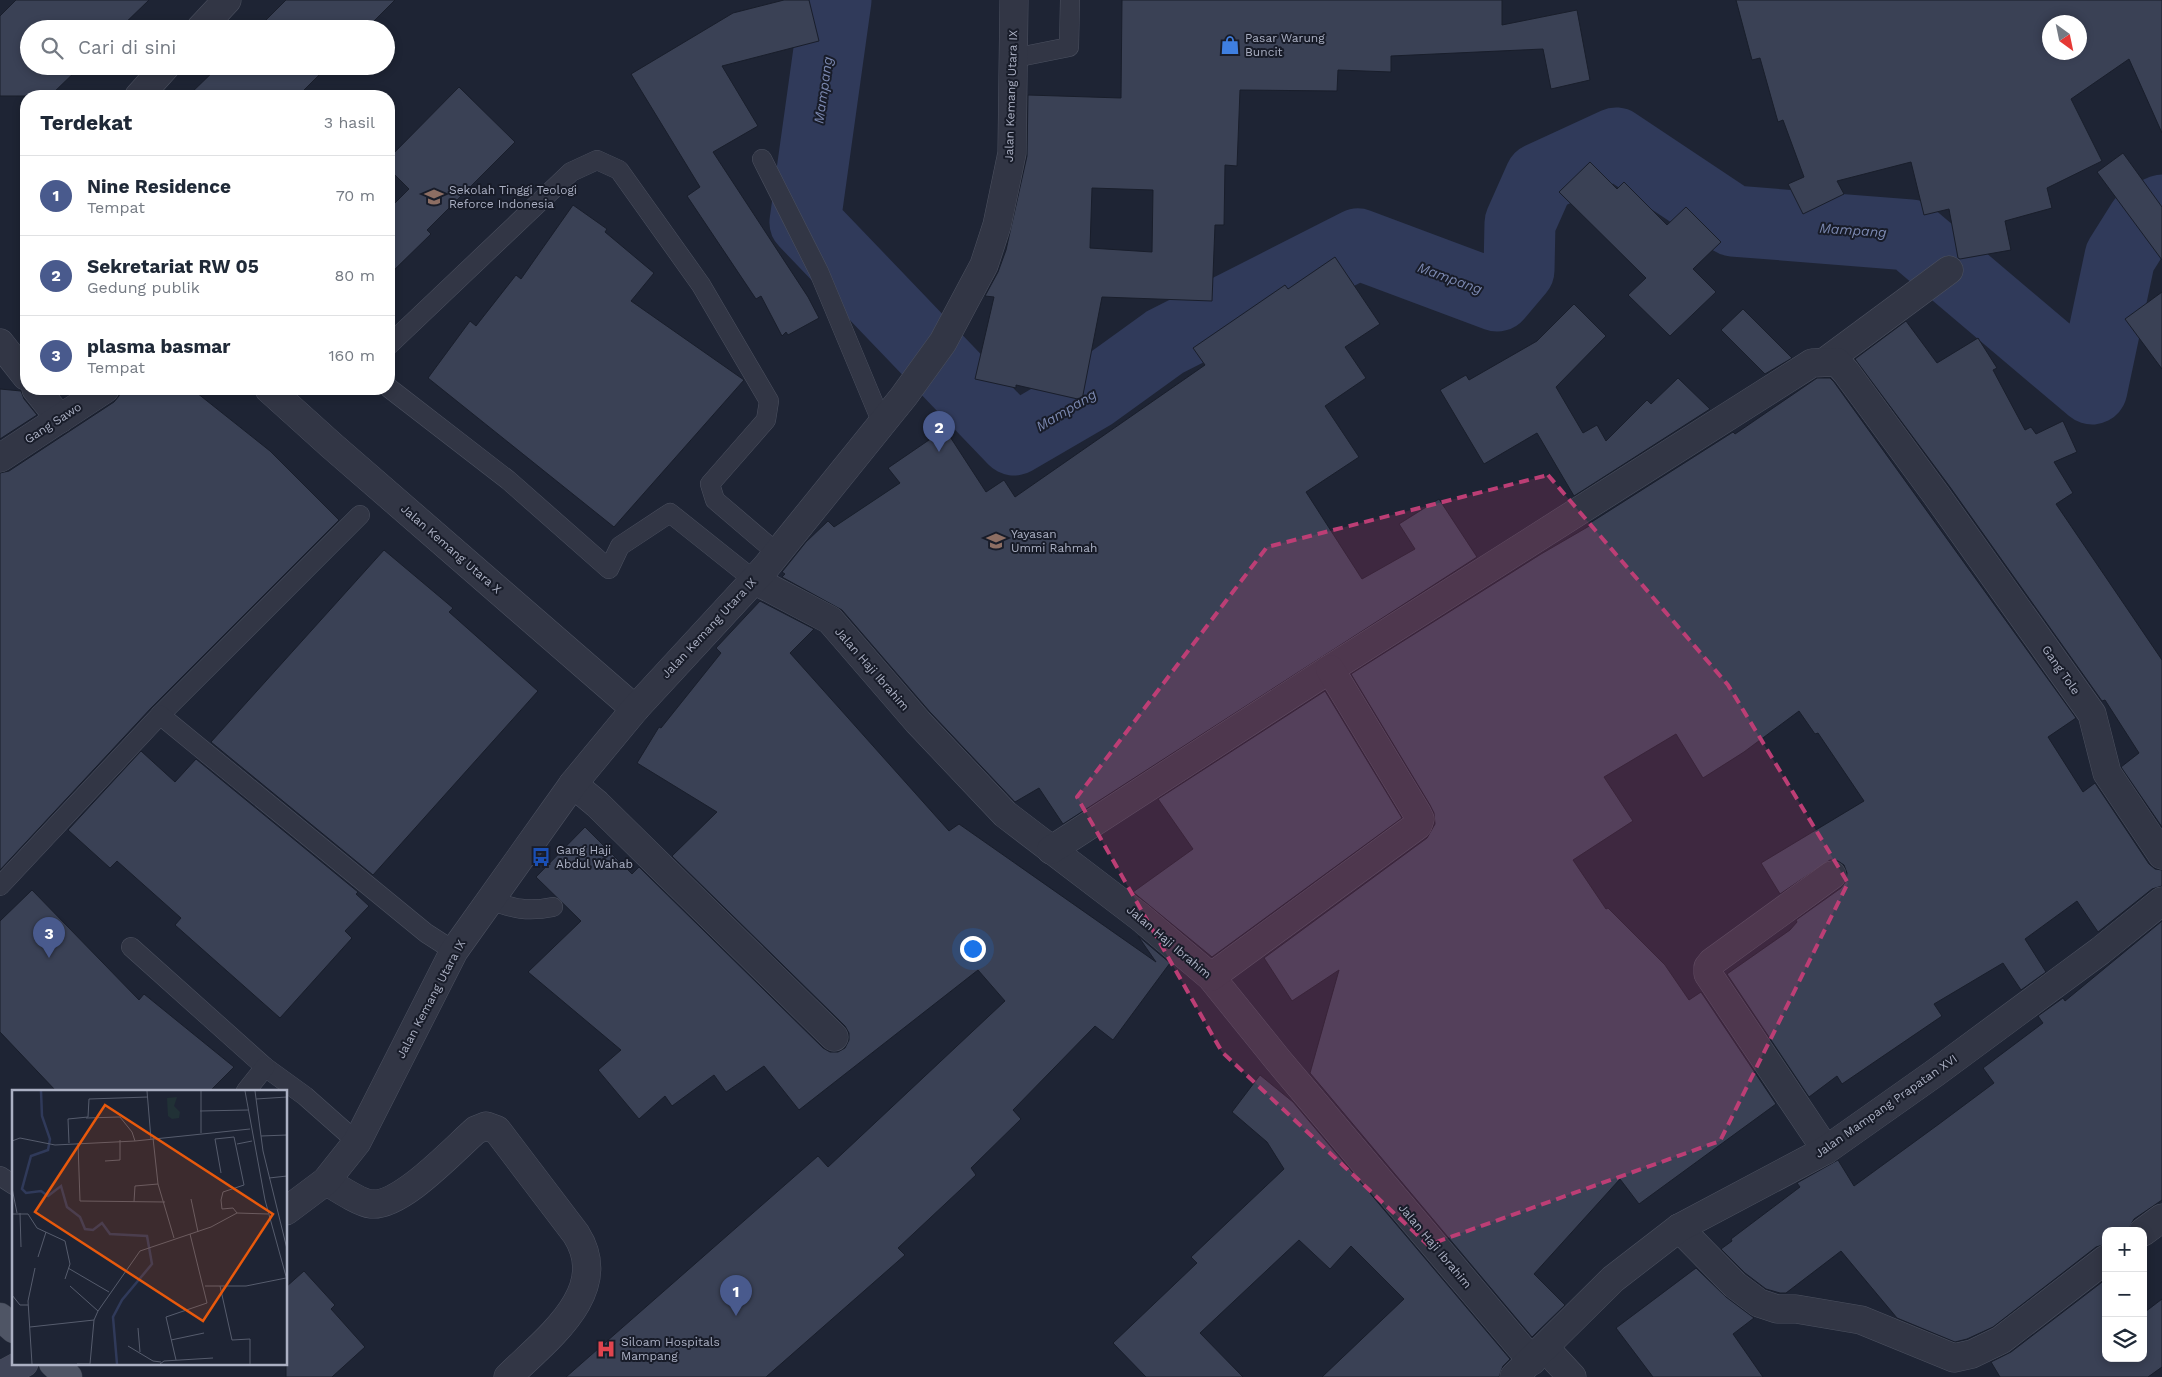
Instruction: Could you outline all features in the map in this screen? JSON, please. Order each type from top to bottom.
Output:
[{"type":"main road","points":[[0,1317],[12,1327]]},
{"type":"main road","points":[[54,1364],[68,1377]]},
{"type":"street","points":[[208,20],[227,0]]},
{"type":"street","name":"Jalan Kemang Utara IX","points":[[288,1210],[326,1181],[357,1142],[454,952],[573,784],[635,709],[777,554],[904,396],[943,342],[984,265],[998,225],[1012,153],[1014,0]]},
{"type":"street","points":[[145,90],[158,75]]},
{"type":"street","points":[[1051,850],[1330,669],[1812,363],[1826,361],[1949,270]]},
{"type":"street","points":[[0,343],[20,368]]},
{"type":"street","name":"Gang Tole","points":[[1826,361],[1837,362],[1846,372],[1938,496],[2092,714],[2107,774],[2162,855]]},
{"type":"street","points":[[41,395],[60,419]]},
{"type":"street","name":"Gang Sawo","points":[[0,458],[96,395]]},
{"type":"street","name":"Jalan Kemang Utara X","points":[[276,395],[338,452],[635,709]]},
{"type":"street","name":"Jalan Haji Ibrahim","points":[[754,580],[830,620],[918,722],[1005,814],[1140,916],[1211,977],[1284,1068],[1530,1362],[1572,1377]]},
{"type":"street","points":[[1211,977],[1418,825],[1420,819],[1417,813],[1330,669]]},
{"type":"street","points":[[573,784],[597,804],[834,1036]]},
{"type":"street","points":[[1826,1150],[1708,974],[1708,967],[1712,962],[1832,875]]},
{"type":"street","name":"Jalan Mampang Prapatan XVI","points":[[1530,1362],[1613,1279],[1679,1228],[1826,1150],[2100,951],[2162,901]]},
{"type":"street","points":[[326,1181],[370,1204],[390,1201],[405,1193],[476,1130],[486,1126],[497,1130],[559,1210],[584,1246],[587,1260],[587,1275],[583,1291],[565,1321],[508,1377]]},
{"type":"street","points":[[2147,1229],[2162,1218]]},
{"type":"street","points":[[1679,1228],[1735,1285],[1759,1303],[1777,1309],[1796,1309],[1861,1320],[1954,1358],[1972,1354],[2000,1340],[2102,1262]]},
{"type":"lane","points":[[1014,58],[1069,47],[1070,0]]},
{"type":"lane","points":[[762,159],[819,272],[882,423]]},
{"type":"lane","points":[[395,339],[571,172],[596,160],[619,170],[701,285],[769,401],[766,420],[710,484],[715,500],[777,554]]},
{"type":"lane","points":[[395,393],[508,480],[609,569],[620,546],[670,513],[754,580]]},
{"type":"lane","points":[[0,886],[160,715],[360,515]]},
{"type":"lane","points":[[160,715],[426,933],[454,952]]},
{"type":"lane","points":[[490,900],[513,908],[532,911],[553,907]]},
{"type":"lane","points":[[130,947],[266,1067],[305,1096],[357,1142]]},
{"type":"lane","points":[[247,1090],[266,1067]]},
{"type":"lane","points":[[0,1176],[12,1184]]},
{"type":"highlighted area","points":[[1548,475],[1728,685],[1848,883],[1720,1141],[1428,1245],[1222,1052],[1077,797],[1267,547]]},
{"type":"building","points":[[16,0],[149,0],[128,20],[20,20],[20,75],[72,75],[56,90],[20,90],[20,96],[0,96],[0,16]]},
{"type":"building","points":[[286,0],[395,0],[375,20],[266,20]]},
{"type":"building","points":[[784,0],[809,0],[819,41],[722,66],[758,126],[713,152],[808,297],[819,318],[788,335],[786,332],[782,336],[761,296],[756,299],[687,196],[700,187],[631,74],[733,13]]},
{"type":"building","points":[[1122,0],[1502,0],[1502,25],[1577,10],[1590,80],[1551,89],[1543,49],[1391,56],[1391,72],[1338,70],[1337,91],[1240,90],[1237,166],[1225,165],[1224,225],[1215,225],[1212,301],[1102,297],[1082,400],[1016,385],[1016,388],[975,379],[994,297],[985,296],[998,272],[1006,250],[1027,156],[1028,95],[1121,98]],"holes":[[[1092,188],[1153,190],[1152,252],[1090,248]]]},
{"type":"building","points":[[1736,0],[2162,0],[2162,133],[2129,59],[2071,99],[2102,161],[2047,188],[2052,208],[2005,221],[2011,250],[1960,259],[1958,258],[1949,209],[1924,215],[1911,162],[1837,181],[1844,194],[1803,214],[1788,184],[1804,177],[1783,120],[1778,122],[1760,58],[1752,60]]},
{"type":"building","points":[[210,75],[319,75],[304,90],[194,90]]},
{"type":"building","points":[[459,87],[515,142],[427,230],[431,234],[395,269],[395,203],[409,189],[395,175],[395,152]]},
{"type":"building","points":[[2123,153],[2162,207],[2162,260],[2097,172]]},
{"type":"building","points":[[1590,162],[1617,189],[1624,182],[1667,225],[1686,207],[1721,242],[1693,269],[1716,292],[1670,336],[1628,295],[1646,278],[1559,192]]},
{"type":"building","points":[[573,205],[607,229],[605,232],[654,273],[631,301],[744,380],[614,527],[428,378],[470,321],[476,326],[516,275],[521,279]]},
{"type":"building","points":[[1335,257],[1380,324],[1345,347],[1366,378],[1325,406],[1359,457],[1306,492],[1362,579],[1415,549],[1399,524],[1439,499],[1477,557],[1063,824],[1039,788],[1015,802],[930,712],[842,610],[782,577],[785,574],[782,572],[806,542],[828,521],[834,527],[900,483],[888,468],[945,429],[986,492],[1004,480],[1015,497],[1205,365],[1193,348],[1285,285],[1288,289]]},
{"type":"building","points":[[2162,292],[2162,369],[2125,319]]},
{"type":"building","points":[[1574,304],[1606,336],[1556,387],[1583,433],[1597,425],[1606,441],[1647,400],[1651,404],[1678,378],[1710,409],[1574,496],[1537,433],[1484,464],[1440,390],[1466,375],[1469,380],[1537,341]]},
{"type":"building","points":[[1743,309],[1792,358],[1765,374],[1721,330]]},
{"type":"building","points":[[1906,321],[1937,363],[1978,338],[1997,368],[1993,370],[2025,430],[2031,427],[2036,434],[2063,421],[2077,452],[2054,462],[2073,493],[2056,504],[2162,660],[2162,827],[2121,767],[2139,753],[2105,700],[2102,701],[1950,487],[1855,359]]},
{"type":"building","points":[[1817,378],[1830,378],[1834,382],[2076,718],[2048,737],[2083,792],[2095,783],[2149,864],[2155,869],[2162,870],[2162,886],[2152,889],[2098,932],[2077,901],[2025,939],[2046,972],[2021,990],[2003,963],[1934,1004],[1942,1016],[1842,1084],[1837,1076],[1809,1097],[1727,974],[1790,930],[1797,922],[1796,920],[1841,888],[1846,881],[1847,873],[1844,865],[1838,861],[1830,860],[1780,894],[1761,863],[1864,801],[1818,733],[1815,734],[1799,711],[1744,752],[1703,778],[1676,734],[1604,777],[1633,821],[1573,860],[1606,909],[1608,908],[1665,965],[1689,1000],[1701,992],[1776,1104],[1639,1204],[1620,1179],[1534,1274],[1565,1305],[1532,1337],[1310,1073],[1339,970],[1292,1001],[1264,958],[1427,838],[1435,824],[1434,813],[1430,805],[1351,674],[1541,554],[1591,525],[1590,523],[1733,432],[1735,434]]},
{"type":"building","points":[[0,389],[20,391],[20,395],[22,395],[37,415],[0,439]]},
{"type":"building","points":[[200,395],[270,451],[339,520],[152,707],[0,870],[0,473],[9,471],[114,402],[119,396]]},
{"type":"building","points":[[384,550],[453,608],[449,612],[538,691],[373,875],[211,742]]},
{"type":"building","points":[[760,601],[814,629],[790,653],[949,831],[959,824],[1156,962],[1138,936],[1170,963],[1113,1040],[1095,1026],[1013,1110],[1021,1119],[971,1168],[976,1175],[898,1248],[905,1255],[766,1377],[566,1377],[818,1156],[828,1167],[1005,1001],[978,970],[799,1110],[764,1066],[726,1092],[714,1075],[672,1106],[665,1096],[639,1119],[598,1070],[621,1050],[528,972],[581,921],[536,877],[585,827],[632,874],[639,867],[823,1048],[830,1052],[838,1052],[845,1048],[849,1040],[849,1033],[845,1026],[672,856],[717,812],[637,763],[659,727],[661,728],[721,653],[716,648]]},
{"type":"building","points":[[1325,691],[1402,818],[1212,957],[1133,892],[1193,849],[1158,799]]},
{"type":"building","points":[[141,751],[175,782],[196,759],[358,892],[356,894],[369,906],[345,931],[352,938],[280,1018],[175,925],[181,918],[117,861],[110,868],[68,830]]},
{"type":"building","points":[[32,890],[139,1000],[144,994],[234,1067],[211,1090],[55,1090],[0,1032],[0,921]]},
{"type":"building","points":[[2162,921],[2162,1200],[2134,1219],[2130,1227],[2102,1227],[2102,1245],[2096,1247],[1993,1327],[1967,1339],[1955,1342],[1897,1318],[1841,1251],[1786,1293],[1780,1293],[1766,1289],[1745,1273],[1721,1249],[1732,1241],[1731,1239],[1800,1187],[1797,1183],[1838,1160],[1854,1186],[1994,1083],[1983,1068],[2043,1023],[2038,1016],[2063,998],[2065,1001]]},
{"type":"building","points":[[1260,1075],[1293,1102],[1510,1359],[1503,1366],[1499,1377],[1322,1377],[1404,1299],[1351,1246],[1330,1269],[1299,1240],[1200,1333],[1243,1377],[1146,1377],[1113,1343],[1197,1263],[1191,1257],[1284,1169],[1267,1142],[1232,1112]]},
{"type":"building","points":[[1696,1268],[1726,1297],[1754,1318],[1733,1334],[1763,1377],[1653,1377],[1616,1328]]},
{"type":"building","points":[[304,1271],[335,1305],[331,1309],[365,1347],[332,1377],[286,1377],[286,1364],[288,1364],[288,1285]]},
{"type":"building","points":[[2102,1282],[2102,1362],[2147,1362],[2147,1310],[2162,1299],[2162,1367],[2148,1377],[2000,1377],[1991,1362],[2011,1352]]},
{"type":"waterway","name":"Mampang","points":[[836,0],[805,222],[1014,440],[1093,394],[1165,342],[1358,244],[1497,296],[1519,270],[1520,223],[1540,178],[1616,143],[1733,221],[1910,235],[2092,389],[2120,257],[2142,222],[2162,210]]},
{"type":"place","name":"Pasar Warung Buncit","points":[[1230,45]]},
{"type":"place","name":"Sekolah Tinggi Teologi Reforce Indonesia","points":[[434,197]]},
{"type":"place","name":"Sekretariat RW 05","points":[[939,452]]},
{"type":"place","name":"Yayasan Ummi Rahmah","points":[[996,541]]},
{"type":"place","name":"Gang Haji Abdul Wahab","points":[[541,857]]},
{"type":"place","name":"plasma basmar","points":[[49,958]]},
{"type":"place","name":"Nine Residence","points":[[736,1316]]},
{"type":"place","name":"Siloam Hospitals Mampang","points":[[606,1349]]}]
